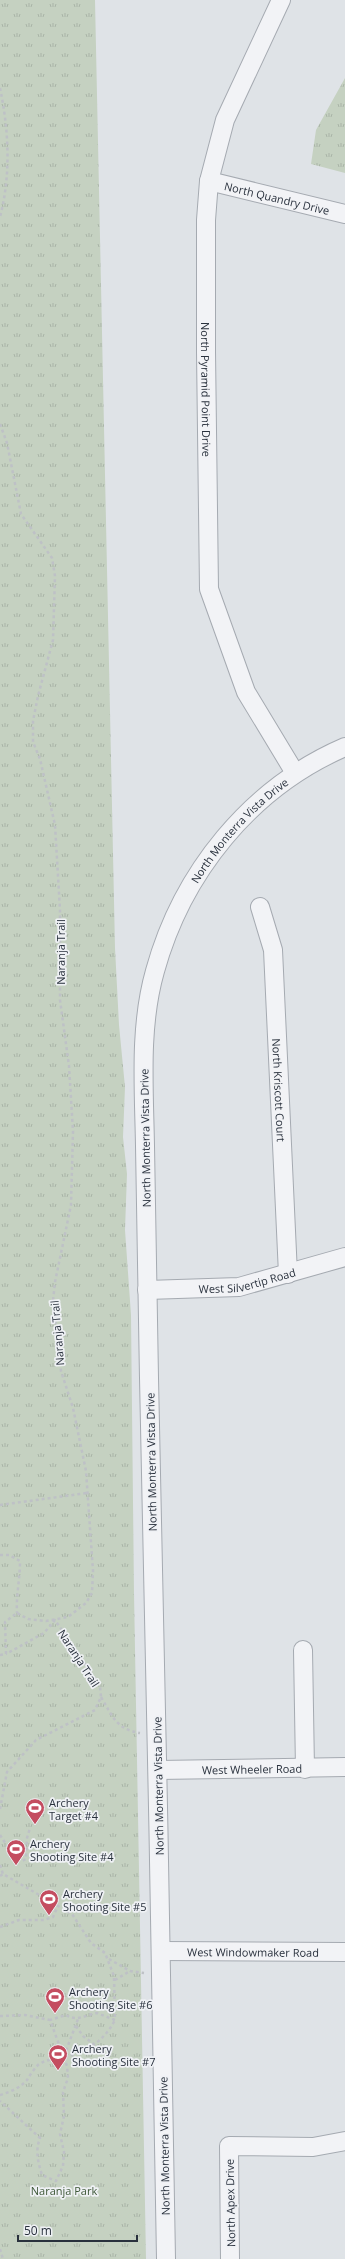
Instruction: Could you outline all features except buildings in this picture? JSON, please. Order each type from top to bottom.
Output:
[{"type":"street","name":"North Pyramid Point Drive","points":[[275,2],[225,120],[209,182],[206,220],[209,589],[246,692],[295,773]]},
{"type":"street","name":"North Quandry Drive","points":[[209,182],[345,214]]},
{"type":"street","name":"North Monterra Vista Drive","points":[[166,2259],[158,1770],[147,1290],[144,1060],[147,1013],[154,975],[168,930],[184,896],[204,861],[263,798],[295,773],[345,747]]},
{"type":"street","name":"North Kriscott Court","points":[[260,907],[273,950],[288,1274]]},
{"type":"street","name":"West Silvertip Road","points":[[147,1290],[239,1287],[345,1257]]},
{"type":"street","points":[[303,1650],[305,1769]]},
{"type":"street","name":"West Wheeler Road","points":[[158,1770],[305,1769],[345,1767]]},
{"type":"street","name":"West Windowmaker Road","points":[[161,1952],[345,1952]]},
{"type":"street","name":"North Apex Drive","points":[[230,2259],[229,2146],[313,2147],[345,2141]]},
{"type":"path","points":[[0,88],[4,106],[8,160],[0,217]]},
{"type":"path","name":"Naranja Trail","points":[[0,424],[7,443],[21,514],[52,558],[55,576],[53,640],[33,721],[33,742],[40,759],[55,825],[60,910],[60,1000],[69,1066],[73,1131],[71,1205],[55,1282],[53,1301],[61,1371],[75,1415],[86,1471],[92,1592],[86,1603],[68,1617],[55,1620],[28,1619],[17,1613]]},
{"type":"path","points":[[0,1505],[87,1493]]},
{"type":"path","points":[[0,1555],[9,1555],[20,1561],[20,1574],[16,1596],[17,1613],[5,1622],[6,1654]]},
{"type":"path","name":"Naranja Trail","points":[[0,1655],[6,1654],[44,1633],[55,1620]]},
{"type":"path","name":"Naranja Trail","points":[[55,1620],[100,1686],[101,1697],[118,1724],[126,1731],[140,1733]]},
{"type":"path","name":"Naranja Trail","points":[[0,1809],[7,1772],[18,1758],[36,1740],[94,1710],[101,1697]]},
{"type":"path","points":[[0,1835],[15,1858],[22,1860],[26,1859],[27,1838],[30,1828]]},
{"type":"path","points":[[0,1865],[1,1875],[72,1914],[91,1943],[105,1953],[112,1966],[115,2020],[109,2032],[95,2045],[81,2053],[50,2059],[37,2066],[25,2082],[12,2091],[0,2095]]},
{"type":"path","points":[[0,1927],[19,1920],[44,1920],[53,1917],[58,1906]]},
{"type":"path","points":[[108,1959],[130,1971],[144,1973]]},
{"type":"path","points":[[114,1981],[130,1971]]},
{"type":"path","points":[[0,2016],[25,2015],[50,2020],[66,2015],[78,2019],[97,2013],[115,2020]]},
{"type":"path","points":[[64,2057],[78,2019]]},
{"type":"path","points":[[0,2101],[40,2138],[37,2146],[38,2162],[42,2174],[56,2181],[63,2166],[64,2152],[60,2134],[64,2116],[63,2092],[68,2078],[64,2057],[50,2020]]},
{"type":"path","points":[[76,2025],[83,2036],[95,2045]]},
{"type":"path","points":[[0,2249],[3,2259]]},
{"type":"green space","name":"Naranja Park","points":[[0,0],[95,0],[115,948],[119,1025],[125,1087],[123,1137],[127,1174],[125,1230],[131,1315],[134,1593],[146,2259],[0,2259]]},
{"type":"green space","points":[[345,78],[345,173],[311,164],[316,130]]},
{"type":"place","name":"Archery Target #4","points":[[35,1825]]},
{"type":"place","name":"Archery Shooting Site #4","points":[[16,1866]]},
{"type":"place","name":"Archery Shooting Site #5","points":[[49,1916]]},
{"type":"place","name":"Archery Shooting Site #6","points":[[55,2014]]},
{"type":"place","name":"Archery Shooting Site #7","points":[[58,2071]]}]
